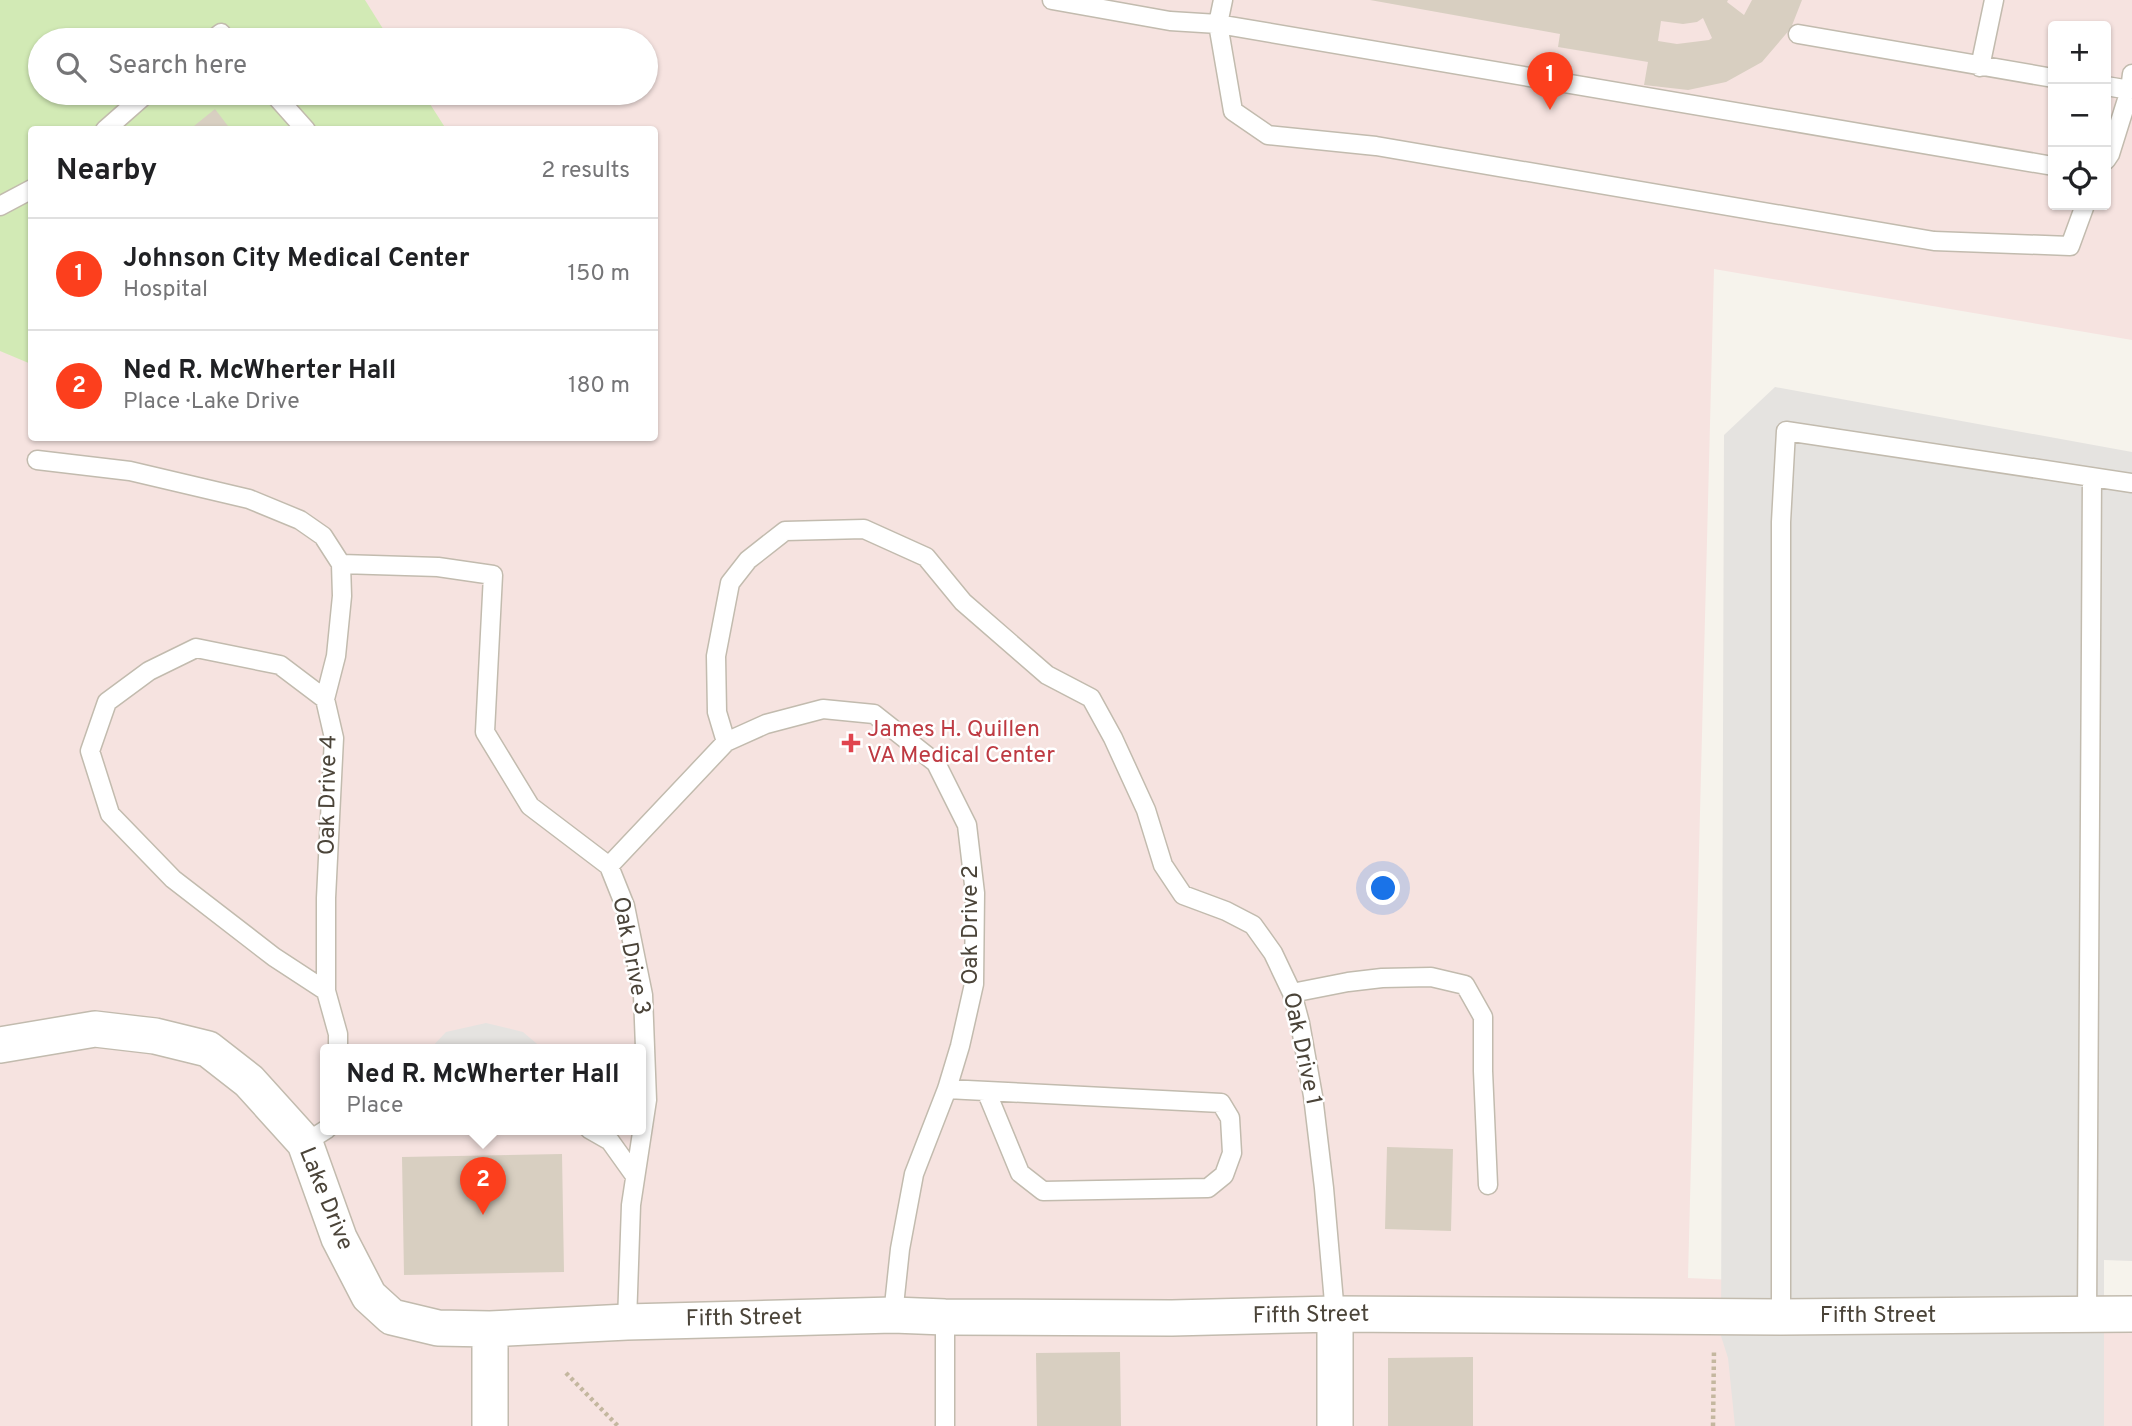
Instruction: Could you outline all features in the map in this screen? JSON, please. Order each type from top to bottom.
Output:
[{"type":"street","name":"Lake Drive","points":[[0,1045],[95,1029],[155,1036],[208,1048],[316,1136],[339,1238],[369,1296],[392,1317],[438,1328],[490,1329]]},
{"type":"street","name":"Fifth Street","points":[[490,1329],[627,1322],[893,1315],[1172,1318],[1335,1314],[1781,1317],[2132,1314]]},
{"type":"street","points":[[1335,1314],[1335,1426]]},
{"type":"street","points":[[490,1329],[490,1426]]},
{"type":"lane","points":[[1052,0],[1170,21],[1218,24],[2048,165]]},
{"type":"lane","points":[[1223,0],[1218,24],[1233,111],[1268,135],[1376,146],[1934,241],[2070,246],[2083,210]]},
{"type":"lane","points":[[1980,67],[1994,0]]},
{"type":"lane","points":[[1798,34],[2048,77]]},
{"type":"lane","points":[[2111,85],[2131,82],[2111,151]]},
{"type":"lane","points":[[110,126],[133,105]]},
{"type":"lane","points":[[284,105],[302,126]]},
{"type":"lane","points":[[0,206],[28,191]]},
{"type":"lane","points":[[1781,1317],[1781,522],[1786,431],[2132,483]]},
{"type":"lane","points":[[37,460],[130,471],[250,499],[300,520],[312,528],[323,536],[341,564],[342,596],[336,656],[325,699],[281,665],[196,648],[149,671],[107,702],[90,751],[110,814],[173,879],[274,957],[326,991]]},
{"type":"lane","points":[[2087,1316],[2092,477]]},
{"type":"lane","name":"Oak Drive 1","points":[[726,742],[717,712],[716,656],[730,583],[748,560],[785,531],[864,529],[926,557],[963,602],[1047,675],[1091,698],[1113,738],[1146,810],[1163,865],[1183,895],[1226,911],[1253,925],[1273,953],[1292,993],[1313,1096],[1335,1314]]},
{"type":"lane","name":"Oak Drive 3","points":[[341,564],[438,567],[493,575],[485,733],[530,806],[609,866],[625,906],[643,995],[645,1044]]},
{"type":"lane","name":"Oak Drive 4","points":[[325,699],[334,738],[326,898],[326,991],[338,1034],[338,1044]]},
{"type":"lane","name":"Oak Drive 2","points":[[726,742],[766,724],[824,709],[874,715],[936,763],[967,825],[975,893],[974,984],[947,1089],[914,1174],[900,1249],[893,1315]]},
{"type":"lane","points":[[609,866],[726,742]]},
{"type":"lane","points":[[1292,993],[1382,978],[1431,978],[1465,985],[1483,1017],[1488,1185]]},
{"type":"lane","name":"Oak Drive 3","points":[[646,1074],[646,1106]]},
{"type":"lane","points":[[947,1089],[1222,1103],[1230,1118],[1232,1153],[1224,1175],[1208,1188],[1043,1191],[1020,1173],[987,1093]]},
{"type":"lane","points":[[600,1135],[610,1141],[635,1176]]},
{"type":"lane","name":"Oak Drive 3","points":[[627,1322],[631,1205],[641,1135]]},
{"type":"lane","points":[[944,1317],[945,1426]]},
{"type":"path","points":[[1713,1426],[1714,1315]]},
{"type":"path","points":[[566,1373],[618,1426]]},
{"type":"shaded area","name":"James H. Quillen VA Medical Center","points":[[0,0],[2132,0],[2132,340],[1714,269],[1688,1278],[2132,1297],[2132,1426],[0,1426]]},
{"type":"shaded area","points":[[1775,387],[2132,452],[2132,1261],[2104,1260],[2104,1426],[1735,1426],[1728,1358],[1721,1336],[1724,435]]},
{"type":"shaded area","points":[[486,1023],[523,1032],[537,1044],[435,1044],[446,1032]]},
{"type":"green space","points":[[0,0],[365,0],[382,28],[28,28],[28,105],[431,105],[444,126],[28,126],[28,363],[0,351]]},
{"type":"building","points":[[1370,0],[1728,0],[1727,2],[1744,15],[1752,0],[1802,0],[1791,28],[1762,62],[1726,82],[1688,90],[1644,85],[1648,62],[1558,47],[1560,34]],"holes":[[[1703,18],[1712,38],[1677,44],[1658,41],[1661,21],[1683,24],[1697,22]]]},
{"type":"building","points":[[215,109],[228,126],[194,126]]},
{"type":"building","points":[[1387,1147],[1453,1149],[1451,1231],[1385,1229]]},
{"type":"building","points":[[562,1154],[564,1272],[404,1275],[402,1157]]},
{"type":"building","points":[[1120,1352],[1121,1426],[1037,1426],[1036,1353]]},
{"type":"building","points":[[1473,1357],[1473,1426],[1388,1426],[1388,1358]]},
{"type":"place","name":"Johnson City Medical Center","points":[[1550,110]]},
{"type":"place","name":"James H. Quillen VA Medical Center","points":[[851,743]]},
{"type":"place","name":"Ned R. McWherter Hall","points":[[483,1215]]}]
